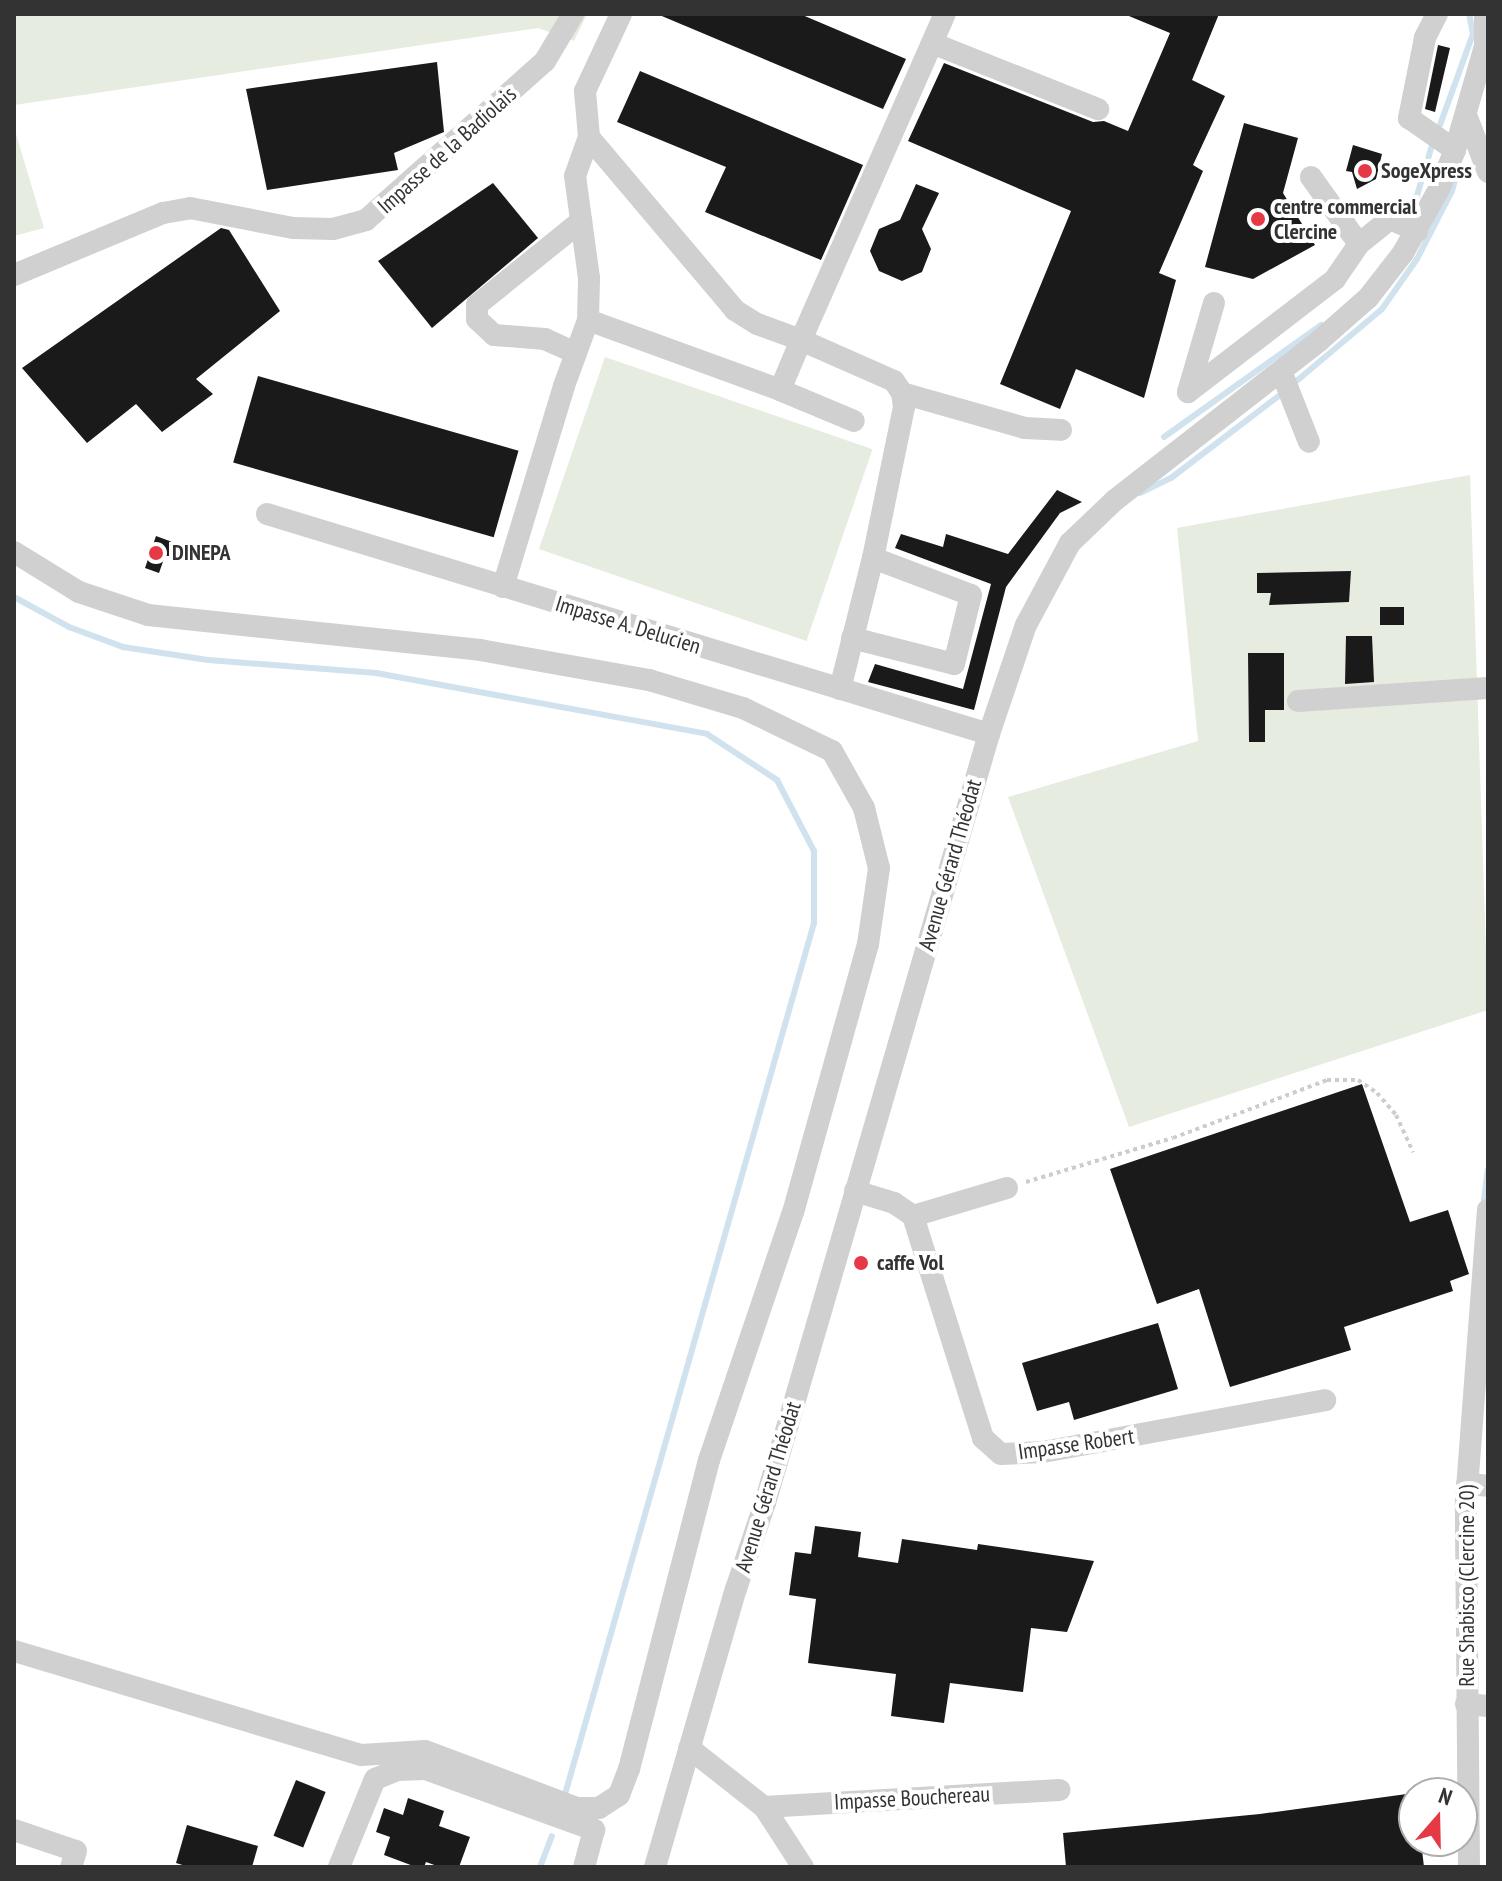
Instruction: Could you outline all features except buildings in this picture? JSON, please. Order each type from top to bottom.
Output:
[{"type":"street","name":"Impasse de la Badiolais","points":[[14,275],[163,213],[190,208],[293,228],[333,229],[366,220],[545,61],[573,14]]},
{"type":"street","points":[[621,14],[585,91],[584,114],[589,137],[735,310],[757,324],[894,381],[902,393],[902,420],[873,558],[840,689]]},
{"type":"street","points":[[780,390],[945,14]]},
{"type":"street","points":[[1437,14],[1425,38],[1409,118],[1455,150]]},
{"type":"street","name":"Avenue Gérard Théodat","points":[[655,1867],[765,1503],[989,734],[1026,625],[1070,543],[1115,500],[1281,371],[1368,298],[1417,231],[1455,150],[1485,46],[1485,14]]},
{"type":"street","points":[[932,43],[1098,109]]},
{"type":"street","points":[[1466,115],[1488,172]]},
{"type":"street","points":[[503,587],[588,320],[589,278],[575,176],[589,137]]},
{"type":"street","points":[[1311,177],[1359,244]]},
{"type":"street","points":[[1214,303],[1188,392],[1335,279],[1359,244],[1390,219],[1417,231]]},
{"type":"street","points":[[576,353],[545,339],[494,335],[477,319],[477,305],[581,221]]},
{"type":"street","points":[[588,320],[780,390],[854,421]]},
{"type":"street","points":[[1281,371],[1309,442]]},
{"type":"street","points":[[902,393],[1025,428],[1061,430]]},
{"type":"street","name":"Impasse A. Delucien","points":[[267,514],[989,734]]},
{"type":"street","points":[[14,552],[79,592],[148,615],[480,650],[649,680],[743,708],[832,751],[864,808],[879,868],[868,944],[802,1182],[709,1460],[629,1769],[619,1795],[599,1808],[577,1808],[425,1751],[361,1755],[14,1651]]},
{"type":"street","points":[[852,638],[954,664],[971,595],[873,558]]},
{"type":"street","points":[[1298,701],[1488,688]]},
{"type":"street","points":[[855,1191],[894,1203],[913,1216],[1007,1188]]},
{"type":"street","name":"Rue Shabisco (Clercine 20)","points":[[1469,1867],[1477,1705],[1478,1485],[1488,1210]]},
{"type":"street","name":"Impasse Robert","points":[[913,1216],[983,1438],[1001,1454],[1043,1452],[1325,1400]]},
{"type":"street","points":[[689,1748],[764,1807],[803,1867]]},
{"type":"street","points":[[339,1867],[375,1779],[397,1770],[425,1769],[594,1830],[584,1867]]},
{"type":"street","name":"Impasse Bouchereau","points":[[764,1807],[1060,1790]]},
{"type":"street","points":[[14,1830],[76,1851],[71,1867]]},
{"type":"path","points":[[1007,1188],[1173,1138],[1327,1080],[1358,1080],[1377,1093],[1396,1115],[1413,1152]]},
{"type":"shaded area","points":[[14,14],[587,14],[574,41],[538,28],[14,105]]},
{"type":"shaded area","points":[[14,127],[44,228],[14,236]]},
{"type":"shaded area","points":[[605,357],[873,449],[806,641],[539,549]]},
{"type":"shaded area","points":[[1470,475],[1488,1010],[1129,1127],[1008,797],[1198,741],[1177,528]]},
{"type":"waterway","points":[[1440,125],[1473,34],[1469,14]]},
{"type":"waterway","points":[[1410,219],[1433,142]]},
{"type":"waterway","points":[[1293,384],[1382,309],[1417,259],[1452,191],[1458,169]]},
{"type":"waterway","points":[[1164,437],[1321,325]]},
{"type":"waterway","points":[[1140,493],[1171,478],[1285,391]]},
{"type":"waterway","points":[[14,597],[69,627],[123,647],[208,660],[376,673],[707,734],[777,780],[814,851],[814,923],[564,1798]]},
{"type":"waterway","points":[[1483,1208],[1488,1170]]},
{"type":"waterway","points":[[540,1867],[552,1836]]},
{"type":"place","name":"SogeXpress","points":[[1365,171]]},
{"type":"place","name":"centre commercial Clercine","points":[[1258,219]]},
{"type":"place","name":"DINEPA","points":[[156,553]]},
{"type":"place","name":"caffe Vol","points":[[861,1263]]}]
